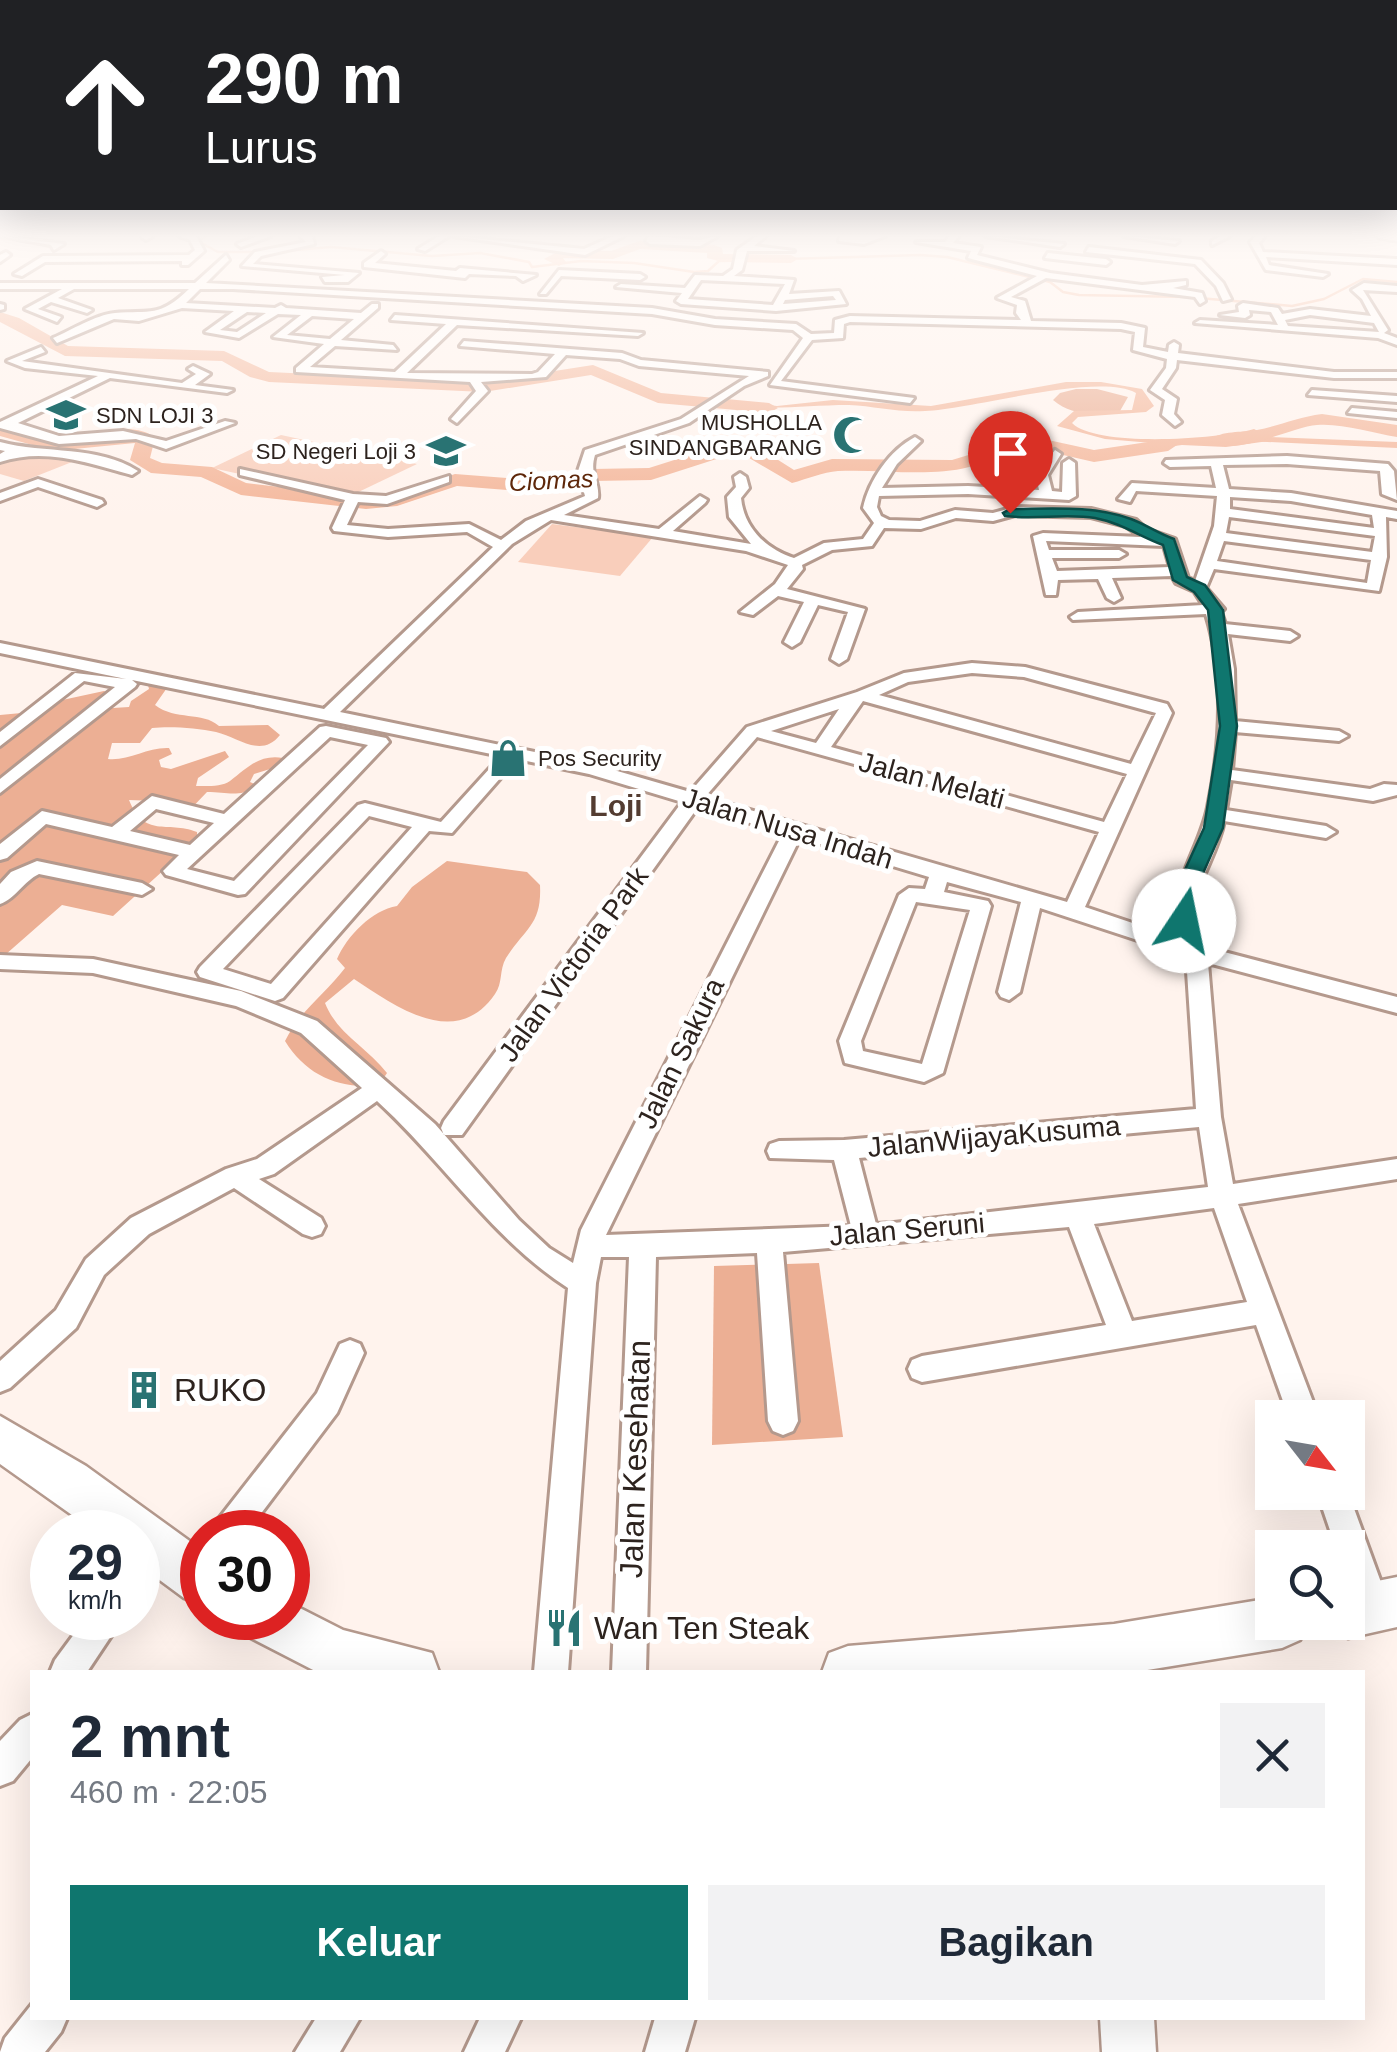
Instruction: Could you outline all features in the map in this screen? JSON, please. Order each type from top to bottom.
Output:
[{"type":"main road","points":[[0,1438],[70,1482],[167,1559]]},
{"type":"main road","points":[[897,1670],[1115,1661],[1255,1628]]},
{"type":"main road","points":[[297,1640],[331,1664],[392,1670]]},
{"type":"main road","points":[[1127,2020],[1129,2052]]},
{"type":"street","points":[[57,340],[76,332]]},
{"type":"street","points":[[210,332],[240,335],[245,332]]},
{"type":"street","points":[[284,332],[278,336],[295,341],[397,345],[362,373]]},
{"type":"street","points":[[285,350],[307,332]]},
{"type":"street","points":[[344,332],[300,370],[474,380],[504,378],[542,375],[564,351]]},
{"type":"street","points":[[418,332],[415,336],[458,350],[498,347],[564,351],[778,377]]},
{"type":"street","points":[[398,375],[444,332]]},
{"type":"street","points":[[430,377],[479,332]]},
{"type":"street","points":[[488,358],[513,332]]},
{"type":"street","points":[[617,332],[638,333]]},
{"type":"street","points":[[630,332],[638,333]]},
{"type":"street","points":[[796,332],[838,336],[839,332]]},
{"type":"street","points":[[1143,332],[1145,338],[1140,350],[1175,357],[1301,371],[1397,375]]},
{"type":"street","points":[[1330,332],[1388,342]]},
{"type":"street","points":[[509,336],[638,333]]},
{"type":"street","points":[[622,356],[638,333]]},
{"type":"street","points":[[805,333],[774,384],[910,400]]},
{"type":"street","points":[[334,372],[374,336]]},
{"type":"street","points":[[1174,342],[1175,357],[1156,390],[1171,399],[1168,414],[1175,422]]},
{"type":"street","points":[[504,378],[530,349]]},
{"type":"street","points":[[6,361],[41,350]]},
{"type":"street","points":[[6,361],[226,390]]},
{"type":"street","points":[[8,376],[5,372],[26,366]]},
{"type":"street","points":[[186,384],[205,374],[193,369]]},
{"type":"street","points":[[1301,371],[1318,408]]},
{"type":"street","points":[[328,716],[523,528],[593,496],[586,475],[593,450],[633,435],[665,430],[706,408],[739,381],[764,374]]},
{"type":"street","points":[[3,425],[105,377]]},
{"type":"street","points":[[457,419],[474,380]]},
{"type":"street","points":[[1312,393],[1397,399]]},
{"type":"street","points":[[1328,394],[1336,409],[1397,415]]},
{"type":"street","points":[[3,425],[64,440],[130,434],[148,436],[166,445],[229,423]]},
{"type":"street","points":[[886,524],[874,518],[876,513],[870,508],[874,492],[888,468],[915,441]]},
{"type":"street","points":[[0,446],[16,451],[74,454],[132,471]]},
{"type":"street","points":[[0,458],[16,451]]},
{"type":"street","points":[[1046,494],[1042,475],[1055,454]]},
{"type":"street","points":[[1287,460],[1291,497]]},
{"type":"street","points":[[1169,464],[1287,460],[1384,467],[1388,472],[1389,494],[1397,496]]},
{"type":"street","points":[[874,492],[1070,496],[1069,462]]},
{"type":"street","points":[[1200,588],[1225,512],[1226,490],[1216,462]]},
{"type":"street","points":[[244,472],[353,498],[386,500],[444,479]]},
{"type":"street","points":[[664,533],[699,494],[734,497],[743,488],[740,477]]},
{"type":"street","points":[[0,497],[38,483],[97,504]]},
{"type":"street","points":[[1125,499],[1134,486],[1181,492],[1226,490],[1397,515]]},
{"type":"street","points":[[734,497],[736,517],[766,552]]},
{"type":"street","points":[[353,498],[339,528],[388,533],[469,528],[502,546]]},
{"type":"street","points":[[550,516],[766,552],[794,563],[829,546],[867,543],[876,526],[921,525],[955,514],[993,517],[1015,512],[1091,513],[1131,523],[1171,548],[1184,583],[1200,588],[1216,610],[1229,726],[1210,840],[1182,904],[1184,932],[1205,954],[1209,1117],[1223,1198],[1297,1400]]},
{"type":"street","points":[[1225,512],[1382,533]]},
{"type":"street","points":[[1209,564],[1376,588],[1382,533],[1378,513]]},
{"type":"street","points":[[1218,536],[1380,557]]},
{"type":"street","points":[[1171,548],[1043,554],[1051,584],[1103,574],[1180,571]]},
{"type":"street","points":[[748,612],[780,587],[796,569],[794,563]]},
{"type":"street","points":[[1103,574],[1114,598]]},
{"type":"street","points":[[780,587],[786,594],[857,609],[840,659]]},
{"type":"street","points":[[792,642],[813,599]]},
{"type":"street","points":[[1078,617],[1216,610]]},
{"type":"street","points":[[1219,628],[1290,636]]},
{"type":"street","name":"Jalan Nusa Indah","points":[[0,648],[328,716],[371,732],[513,752],[593,769],[794,830],[937,885],[1032,898],[1205,954],[1397,1006]]},
{"type":"street","points":[[0,666],[19,653]]},
{"type":"street","points":[[0,731],[81,666]]},
{"type":"street","points":[[753,731],[921,674],[999,669],[1143,702],[1164,713],[1073,910]]},
{"type":"street","points":[[0,741],[81,676],[129,684],[86,722],[4,778]]},
{"type":"street","points":[[820,750],[860,696]]},
{"type":"street","points":[[860,696],[1136,772]]},
{"type":"street","points":[[1229,726],[1338,736]]},
{"type":"street","name":"Jalan Melati","points":[[753,731],[1110,828]]},
{"type":"street","name":"Jalan Victoria Park","points":[[453,1128],[692,800],[753,731]]},
{"type":"street","points":[[326,732],[371,732],[380,742],[238,889],[173,870],[228,820],[326,732]]},
{"type":"street","points":[[426,824],[275,993],[208,972],[365,810],[426,824],[445,829],[513,752]]},
{"type":"street","points":[[1223,774],[1372,795],[1384,789],[1397,790]]},
{"type":"street","points":[[116,834],[152,802],[228,820]]},
{"type":"street","points":[[0,854],[49,811],[116,834],[194,852]]},
{"type":"street","points":[[1216,814],[1326,832]]},
{"type":"street","name":"Jalan Sakura","points":[[551,1670],[560,1603],[582,1283],[591,1246],[601,1212],[794,830]]},
{"type":"street","points":[[3,888],[28,870],[48,867],[142,890]]},
{"type":"street","points":[[937,885],[981,906],[934,1067],[924,1074],[854,1057],[850,1040],[909,895],[937,885]]},
{"type":"street","points":[[1010,992],[1032,898]]},
{"type":"street","points":[[0,962],[81,964],[241,999],[309,1026],[451,1157],[510,1228],[540,1256],[582,1283]]},
{"type":"street","points":[[0,1379],[66,1319],[95,1267],[159,1212],[235,1176],[265,1167],[379,1088]]},
{"type":"street","name":"JalanWijayaKusuma","points":[[779,1151],[844,1150],[1209,1117]]},
{"type":"street","points":[[844,1150],[866,1235]]},
{"type":"street","name":"Jalan Seruni","points":[[591,1246],[866,1235],[1223,1198],[1397,1170]]},
{"type":"street","points":[[235,1176],[312,1226]]},
{"type":"street","points":[[1082,1226],[1122,1332]]},
{"type":"street","points":[[769,1240],[783,1421]]},
{"type":"street","name":"Jalan Kesehatan","points":[[629,1670],[643,1246]]},
{"type":"street","points":[[922,1369],[1122,1332],[1264,1311]]},
{"type":"street","points":[[245,1510],[327,1403],[350,1353]]},
{"type":"street","points":[[1338,1510],[1373,1607]]},
{"type":"street","points":[[67,1670],[90,1640]]},
{"type":"street","points":[[0,1768],[30,1734]]},
{"type":"street","points":[[19,2052],[45,2020]]},
{"type":"street","points":[[315,2052],[339,2020]]},
{"type":"street","points":[[484,2052],[500,2020]]},
{"type":"street","points":[[666,2052],[674,2020]]},
{"type":"shaded area","points":[[1066,382],[1101,382],[1142,389],[1154,406],[1146,412],[1078,417],[1072,423],[1086,431],[1132,439],[1160,439],[1254,429],[1276,440],[1226,447],[1182,445],[1114,454],[1164,444],[1105,439],[1057,426],[1074,411],[1132,410],[1136,393],[1118,388],[1065,389],[925,411],[849,405],[769,408],[720,403],[724,400],[777,406],[833,400],[931,406]]},
{"type":"shaded area","points":[[1097,389],[1128,397],[1120,411],[1093,413],[1076,412],[1053,400],[1060,393]]},
{"type":"shaded area","points":[[281,435],[417,464],[348,497],[212,468]]},
{"type":"shaded area","points":[[26,455],[77,460],[24,481],[0,474],[0,462]]},
{"type":"shaded area","points":[[552,524],[653,537],[620,576],[518,562]]},
{"type":"shaded area","points":[[146,677],[169,685],[155,705],[163,710],[219,726],[268,725],[280,735],[273,742],[257,746],[209,731],[152,728],[140,743],[112,743],[108,759],[169,748],[172,754],[159,760],[161,767],[171,769],[225,751],[229,757],[198,778],[196,786],[227,783],[267,758],[283,758],[283,765],[254,774],[250,782],[259,786],[252,790],[233,794],[207,792],[184,816],[156,801],[129,800],[142,820],[197,832],[197,840],[113,916],[62,905],[0,956],[0,715],[43,711],[53,702],[104,691],[112,694],[97,709],[129,707],[131,701],[149,689]]},
{"type":"shaded area","points":[[447,861],[527,872],[540,885],[535,918],[506,958],[495,994],[479,1011],[462,1019],[444,1021],[406,1011],[354,979],[325,1003],[337,1023],[387,1073],[379,1085],[364,1086],[337,1082],[313,1071],[285,1041],[345,968],[337,959],[341,950],[361,925],[397,906],[412,887]]},
{"type":"shaded area","points":[[819,1263],[843,1437],[712,1445],[714,1266]]},
{"type":"waterway","points":[[32,332],[65,351],[224,356],[269,377],[484,387],[593,370],[658,398],[769,408]]},
{"type":"waterway","points":[[1219,440],[1265,435],[1293,423],[1322,419],[1397,431]]},
{"type":"waterway","name":"Ciomas","points":[[0,430],[54,445],[114,437],[146,438],[140,460],[158,469],[205,471],[241,489],[366,503],[390,502],[455,480],[521,485],[592,475],[651,474],[731,448],[749,450],[792,477],[832,465],[953,466],[992,454],[1011,438],[1094,456],[1168,445]]},
{"type":"waterway","points":[[1248,438],[1397,445]]},
{"type":"place","name":"SDN LOJI 3","points":[[66,415]]},
{"type":"place","name":"MUSHOLLA SINDANGBARANG","points":[[852,435]]},
{"type":"place","name":"SD Negeri Loji 3","points":[[446,451]]},
{"type":"place","name":"Pos Security","points":[[508,758]]},
{"type":"place","name":"RUKO","points":[[144,1390]]},
{"type":"place","name":"Wan Ten Steak","points":[[564,1628]]},
{"type":"district","name":"Loji","points":[[616,806]]},
{"type":"route","points":[[1010,513],[1091,513],[1131,523],[1140,532],[1170,542],[1180,580],[1200,588],[1216,610],[1229,726],[1214,828],[1183,896],[1184,921]]}]
